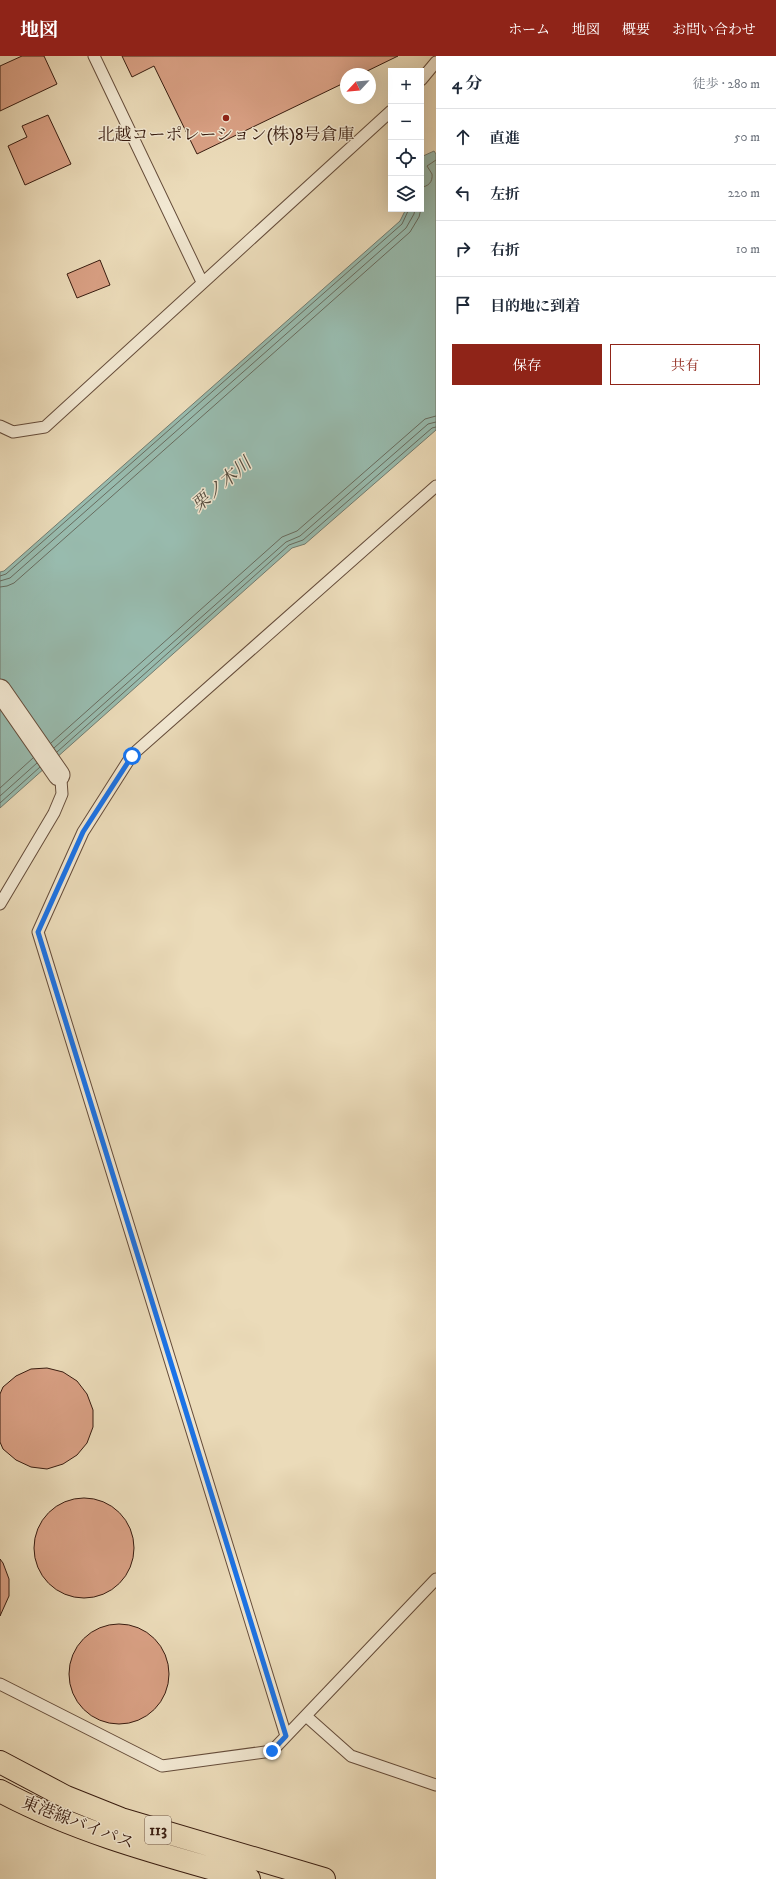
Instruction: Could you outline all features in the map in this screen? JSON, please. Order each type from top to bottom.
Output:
[{"type":"highway","name":"東港線バイパス","points":[[0,1762],[66,1798],[121,1819],[324,1879]]},
{"type":"highway","name":"東港線バイパス","points":[[0,1791],[63,1821],[119,1842],[249,1879]]},
{"type":"street","points":[[0,690],[59,775]]},
{"type":"lane","points":[[94,56],[202,282]]},
{"type":"lane","points":[[424,76],[436,62]]},
{"type":"lane","points":[[0,426],[13,432],[45,427],[388,114]]},
{"type":"lane","points":[[286,1736],[38,932],[83,832],[132,756],[436,486]]},
{"type":"lane","points":[[0,904],[54,813],[62,794],[62,780],[59,775]]},
{"type":"lane","points":[[0,1684],[162,1766],[272,1751],[436,1580]]},
{"type":"lane","points":[[306,1716],[351,1756],[436,1785]]},
{"type":"water","name":"栗ノ木川","points":[[434,151],[436,154],[436,430],[305,544],[292,548],[0,808],[0,572],[4,571],[400,221],[404,212],[424,212],[424,156]]},
{"type":"building","points":[[22,56],[44,56],[57,84],[0,111],[0,66]]},
{"type":"building","name":"北越コーポレーション(株)8号倉庫","points":[[122,56],[398,56],[373,68],[340,68],[340,85],[197,154],[154,66],[132,77]]},
{"type":"building","points":[[48,115],[71,164],[25,185],[8,146],[27,137],[22,126]]},
{"type":"building","points":[[100,260],[110,285],[77,298],[67,274]]},
{"type":"building","points":[[47,1368],[63,1372],[77,1381],[87,1394],[93,1410],[93,1427],[87,1443],[77,1455],[63,1464],[47,1469],[31,1467],[16,1460],[3,1449],[0,1442],[0,1394],[3,1387],[16,1376],[31,1369]]},
{"type":"building","points":[[84,1498],[103,1502],[119,1513],[130,1529],[134,1548],[130,1567],[119,1583],[103,1594],[84,1598],[65,1594],[49,1583],[38,1567],[34,1548],[38,1529],[49,1513],[65,1502]]},
{"type":"building","points":[[0,1559],[9,1579],[9,1596],[0,1616]]},
{"type":"building","points":[[119,1624],[138,1628],[154,1639],[165,1655],[169,1674],[165,1693],[154,1709],[138,1720],[119,1724],[100,1720],[84,1709],[73,1693],[69,1674],[73,1655],[84,1639],[100,1628]]},
{"type":"place","name":"北越コーポレーション(株)8号倉庫","points":[[226,118]]},
{"type":"route","points":[[132,756],[83,832],[38,932],[286,1736],[272,1751]]}]
